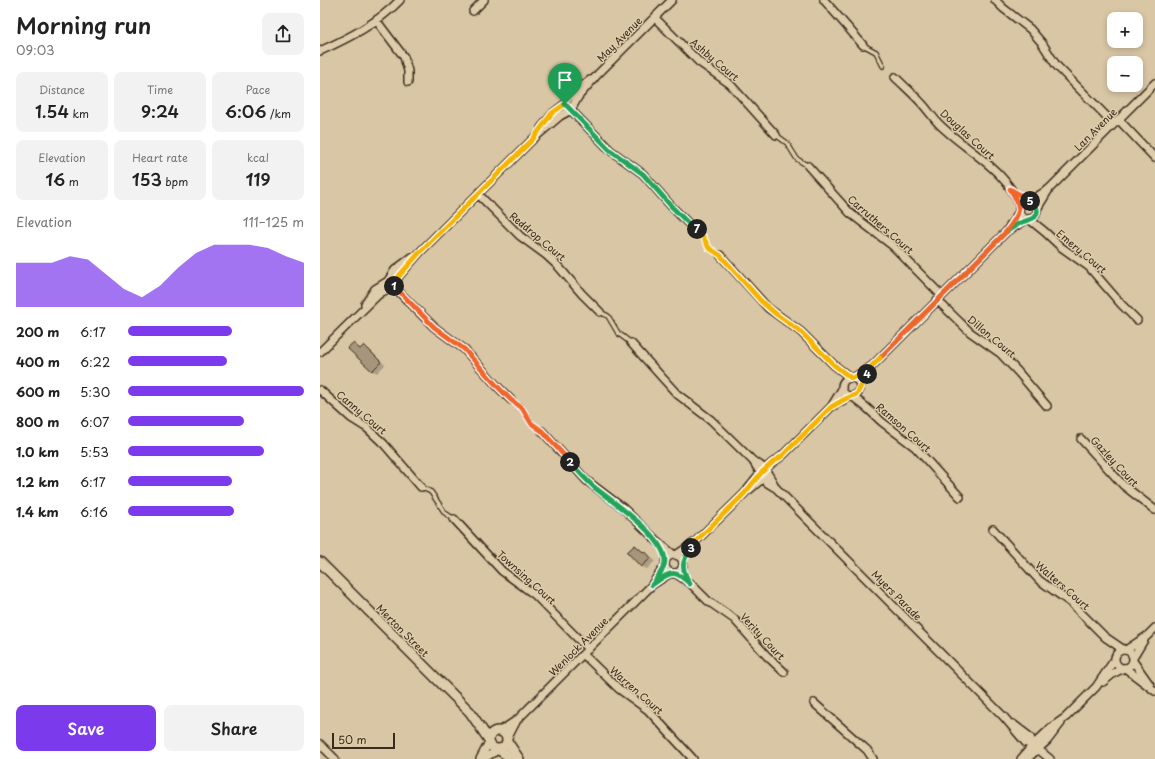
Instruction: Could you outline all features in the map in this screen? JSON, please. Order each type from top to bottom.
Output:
[{"type":"street","points":[[320,51],[345,40],[376,20],[400,0]]},
{"type":"street","points":[[473,11],[484,0]]},
{"type":"street","name":"May Avenue","points":[[320,352],[382,292],[394,286],[399,276],[420,252],[533,139],[560,116],[571,110],[578,97],[598,74],[672,0]]},
{"type":"street","points":[[824,0],[863,45]]},
{"type":"street","points":[[996,0],[1003,8],[1030,29],[1042,43],[1056,65],[1155,158]]},
{"type":"street","name":"Ashby Court","points":[[655,18],[699,62],[730,84],[776,135]]},
{"type":"street","points":[[376,20],[404,57],[408,70],[408,82]]},
{"type":"street","name":"May Avenue","points":[[533,139],[552,113],[565,104],[572,94],[598,74]]},
{"type":"street","name":"Douglas Court","points":[[895,77],[925,107],[938,123],[952,136],[975,153],[995,172],[1010,189],[1017,200],[1019,210]]},
{"type":"street","name":"Lan Avenue","points":[[1029,201],[1049,189],[1155,84]]},
{"type":"street","points":[[565,104],[610,150],[643,174],[688,223]]},
{"type":"street","name":"Carruthers Court","points":[[808,166],[850,213],[893,246],[940,298]]},
{"type":"street","name":"Douglas Court","points":[[1010,189],[1029,201]]},
{"type":"street","name":"Lan Avenue","points":[[1037,211],[1049,189]]},
{"type":"street","name":"Reddrop Court","points":[[478,194],[520,236],[558,266],[600,312]]},
{"type":"street","points":[[831,407],[846,379],[852,378],[872,366],[1006,232],[1034,217],[1037,211],[1036,205],[1029,201],[1023,203],[1006,232]]},
{"type":"street","points":[[1019,210],[1023,218],[1028,219]]},
{"type":"street","name":"Emery Court","points":[[1037,211],[1038,220],[1045,232]]},
{"type":"street","name":"Emery Court","points":[[1028,219],[1045,232],[1061,248],[1089,267],[1137,320]]},
{"type":"street","name":"May Avenue","points":[[356,316],[375,290],[388,281],[392,274],[400,266],[420,252]]},
{"type":"street","points":[[720,255],[761,301],[801,332],[834,365],[859,382],[860,387]]},
{"type":"street","points":[[388,281],[434,327],[464,349],[511,400]]},
{"type":"street","name":"Dillon Court","points":[[940,298],[970,332],[1001,354],[1047,406]]},
{"type":"street","name":"Myers Parade","points":[[631,343],[677,394],[711,420],[753,461],[764,474],[769,485],[776,488],[1004,717],[1030,737],[1036,747],[1050,759]]},
{"type":"street","points":[[834,365],[844,393],[852,396]]},
{"type":"street","points":[[665,563],[669,556],[675,555],[694,543],[831,407],[857,394],[872,366]]},
{"type":"street","name":"Ramson Court","points":[[860,387],[867,408]]},
{"type":"street","name":"Canny Court","points":[[320,390],[351,418],[367,428],[384,444],[421,487]]},
{"type":"street","name":"Ramson Court","points":[[852,396],[882,422],[915,447],[960,497]]},
{"type":"street","points":[[542,431],[586,480],[623,508],[657,541],[681,558],[683,564]]},
{"type":"street","name":"Gazley Court","points":[[1081,438],[1123,485],[1155,510]]},
{"type":"street","name":"Townsing Court","points":[[454,519],[502,571],[535,595],[586,652]]},
{"type":"street","name":"Walters Court","points":[[993,529],[1039,580],[1071,603],[1105,637],[1125,650]]},
{"type":"street","points":[[657,541],[669,572],[674,573],[680,570],[694,543]]},
{"type":"street","name":"Merton Street","points":[[320,562],[470,712],[499,731]]},
{"type":"street","name":"Wenlock Avenue","points":[[652,585],[665,563]]},
{"type":"street","name":"Verity Court","points":[[683,564],[684,571],[690,584]]},
{"type":"street","name":"Wenlock Avenue","points":[[499,731],[517,720],[652,585],[669,574],[674,573]]},
{"type":"street","name":"Verity Court","points":[[674,573],[690,584],[708,601],[734,619],[766,655],[784,672]]},
{"type":"street","points":[[1096,687],[1119,651],[1125,650],[1155,628]]},
{"type":"street","points":[[1027,759],[1052,727],[1066,717],[1096,687],[1114,673],[1130,666],[1146,636]]},
{"type":"street","name":"Walters Court","points":[[1105,637],[1115,657]]},
{"type":"street","points":[[1125,650],[1130,652],[1133,659],[1154,690]]},
{"type":"street","name":"Warren Court","points":[[586,652],[619,689],[648,710],[693,759]]},
{"type":"street","points":[[1115,657],[1117,664],[1125,668],[1154,690]]},
{"type":"street","points":[[814,703],[859,742],[873,759]]},
{"type":"street","name":"Merton Street","points":[[470,712],[489,741]]},
{"type":"street","name":"Wenlock Avenue","points":[[507,740],[517,720]]},
{"type":"street","points":[[481,759],[493,733],[499,731],[505,735],[519,759]]},
{"type":"street","points":[[481,759],[504,747],[507,740]]},
{"type":"street","points":[[489,741],[491,747],[513,759]]},
{"type":"street","points":[[320,744],[335,759]]},
{"type":"street","points":[[1021,759],[1036,747]]},
{"type":"lane","points":[[863,45],[876,52],[883,66]]},
{"type":"lane","points":[[776,135],[788,143],[797,159],[808,166]]},
{"type":"lane","points":[[688,223],[699,231],[709,248],[720,255]]},
{"type":"lane","points":[[600,312],[608,316],[618,333],[631,343]]},
{"type":"lane","points":[[511,400],[522,408],[531,423],[542,431]]},
{"type":"lane","points":[[421,487],[431,492],[444,513],[454,519]]},
{"type":"building","points":[[353,343],[360,349],[364,345],[381,362],[372,371],[347,348]]},
{"type":"building","points":[[635,545],[643,552],[645,551],[651,558],[641,567],[627,552]]},
{"type":"route","points":[[565,104],[552,113],[533,139],[420,252],[399,276],[394,286],[434,327],[458,343],[471,355],[497,386],[525,411],[531,423],[553,441],[586,480],[623,508],[657,541],[665,560],[665,566],[652,585],[669,574],[674,573],[690,584],[684,571],[683,563],[694,543],[744,494],[761,473],[782,456],[831,407],[857,394],[872,366],[973,265],[1006,232],[1018,224],[1034,217],[1037,212],[1037,207],[1034,203],[1028,201],[1010,189],[1020,207],[1019,212],[1006,232],[872,366],[851,378],[834,365],[801,332],[768,308],[720,255],[706,245],[699,231],[688,223],[672,207],[643,174],[610,150],[565,104]]}]
